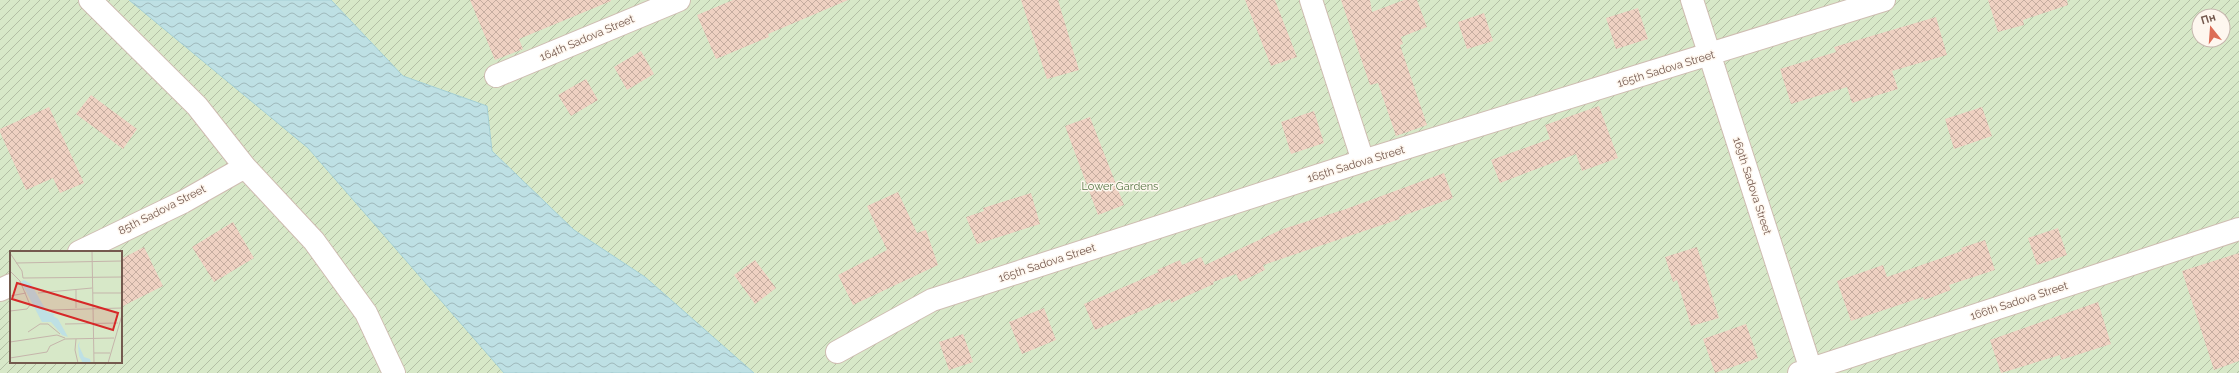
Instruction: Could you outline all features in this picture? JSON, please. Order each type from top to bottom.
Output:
[{"type":"street","points":[[90,0],[197,106],[245,167],[314,241],[362,307],[394,373]]},
{"type":"street","name":"164th Sadova Street","points":[[496,76],[679,0]]},
{"type":"street","points":[[1311,0],[1363,161]]},
{"type":"street","name":"169th Sadova Street","points":[[1692,0],[1807,372]]},
{"type":"street","name":"165th Sadova Street","points":[[837,352],[932,300],[1363,161],[1884,0]]},
{"type":"street","name":"85th Sadova Street","points":[[81,251],[183,202],[245,167]]},
{"type":"street","name":"166th Sadova Street","points":[[1807,372],[2239,229]]},
{"type":"street","points":[[0,290],[10,285]]},
{"type":"green space","name":"Lower Gardens","points":[[0,0],[2239,0],[2239,373],[0,373]]},
{"type":"water","points":[[129,0],[331,0],[403,76],[487,106],[492,151],[574,230],[645,277],[754,373],[504,373],[308,148]]},
{"type":"building","points":[[470,0],[611,1],[519,39],[523,49],[495,60]]},
{"type":"building","points":[[733,0],[848,0],[768,34],[769,37],[716,59],[697,15]]},
{"type":"building","points":[[1021,0],[1058,0],[1079,70],[1047,79]]},
{"type":"building","points":[[1245,0],[1275,0],[1297,57],[1271,66]]},
{"type":"building","points":[[1341,0],[1370,0],[1372,12],[1404,0],[1417,0],[1427,27],[1401,37],[1403,44],[1400,45],[1427,125],[1396,136],[1378,83],[1370,85]]},
{"type":"building","points":[[1988,0],[2067,0],[2068,5],[2023,20],[2024,25],[1998,32]]},
{"type":"building","points":[[1638,8],[1648,39],[1616,49],[1606,18]]},
{"type":"building","points":[[1484,13],[1493,41],[1467,49],[1458,22]]},
{"type":"building","points":[[1936,17],[1947,55],[1892,71],[1898,89],[1852,103],[1847,87],[1791,104],[1780,69],[1836,52],[1834,47]]},
{"type":"building","points":[[641,51],[654,74],[627,90],[614,67]]},
{"type":"building","points":[[586,79],[598,100],[571,116],[558,95]]},
{"type":"building","points":[[91,95],[137,129],[123,149],[76,114]]},
{"type":"building","points":[[1599,106],[1618,158],[1582,171],[1576,154],[1500,183],[1491,160],[1550,139],[1545,125]]},
{"type":"building","points":[[49,107],[84,183],[60,193],[53,178],[26,190],[0,132],[0,129]]},
{"type":"building","points":[[1982,107],[1992,136],[1954,149],[1945,119]]},
{"type":"building","points":[[1314,111],[1324,143],[1291,154],[1281,122]]},
{"type":"building","points":[[1090,117],[1124,205],[1098,215],[1065,126]]},
{"type":"building","points":[[1444,173],[1453,198],[1399,217],[1400,219],[1263,265],[1265,270],[1240,282],[1236,274],[1213,282],[1214,284],[1171,303],[1170,299],[1095,330],[1084,304],[1159,272],[1157,270],[1180,260],[1182,265],[1201,257],[1205,265],[1283,229],[1346,209]]},
{"type":"building","points":[[898,192],[917,233],[926,230],[938,265],[853,305],[838,275],[887,250],[867,206]]},
{"type":"building","points":[[1031,193],[1040,224],[977,244],[966,217],[984,211],[983,208]]},
{"type":"building","points":[[233,222],[254,258],[214,282],[192,247]]},
{"type":"building","points":[[2058,228],[2067,255],[2037,265],[2028,238]]},
{"type":"building","points":[[1985,240],[1995,270],[1949,285],[1951,290],[1924,300],[1923,297],[1851,321],[1837,281],[1883,265],[1887,277],[1962,251],[1961,248]]},
{"type":"building","points":[[144,247],[163,286],[122,306],[122,258]]},
{"type":"building","points":[[1697,247],[1719,318],[1691,326],[1677,280],[1673,282],[1665,257]]},
{"type":"building","points":[[2239,253],[2239,361],[2214,370],[2182,271]]},
{"type":"building","points":[[755,260],[776,288],[755,304],[734,275]]},
{"type":"building","points":[[2098,302],[2111,344],[2061,360],[2060,355],[2001,373],[1990,340]]},
{"type":"building","points":[[1044,308],[1056,340],[1022,354],[1009,322]]},
{"type":"building","points":[[1746,324],[1758,358],[1715,373],[1703,339]]},
{"type":"building","points":[[963,334],[973,362],[949,370],[939,342]]}]
